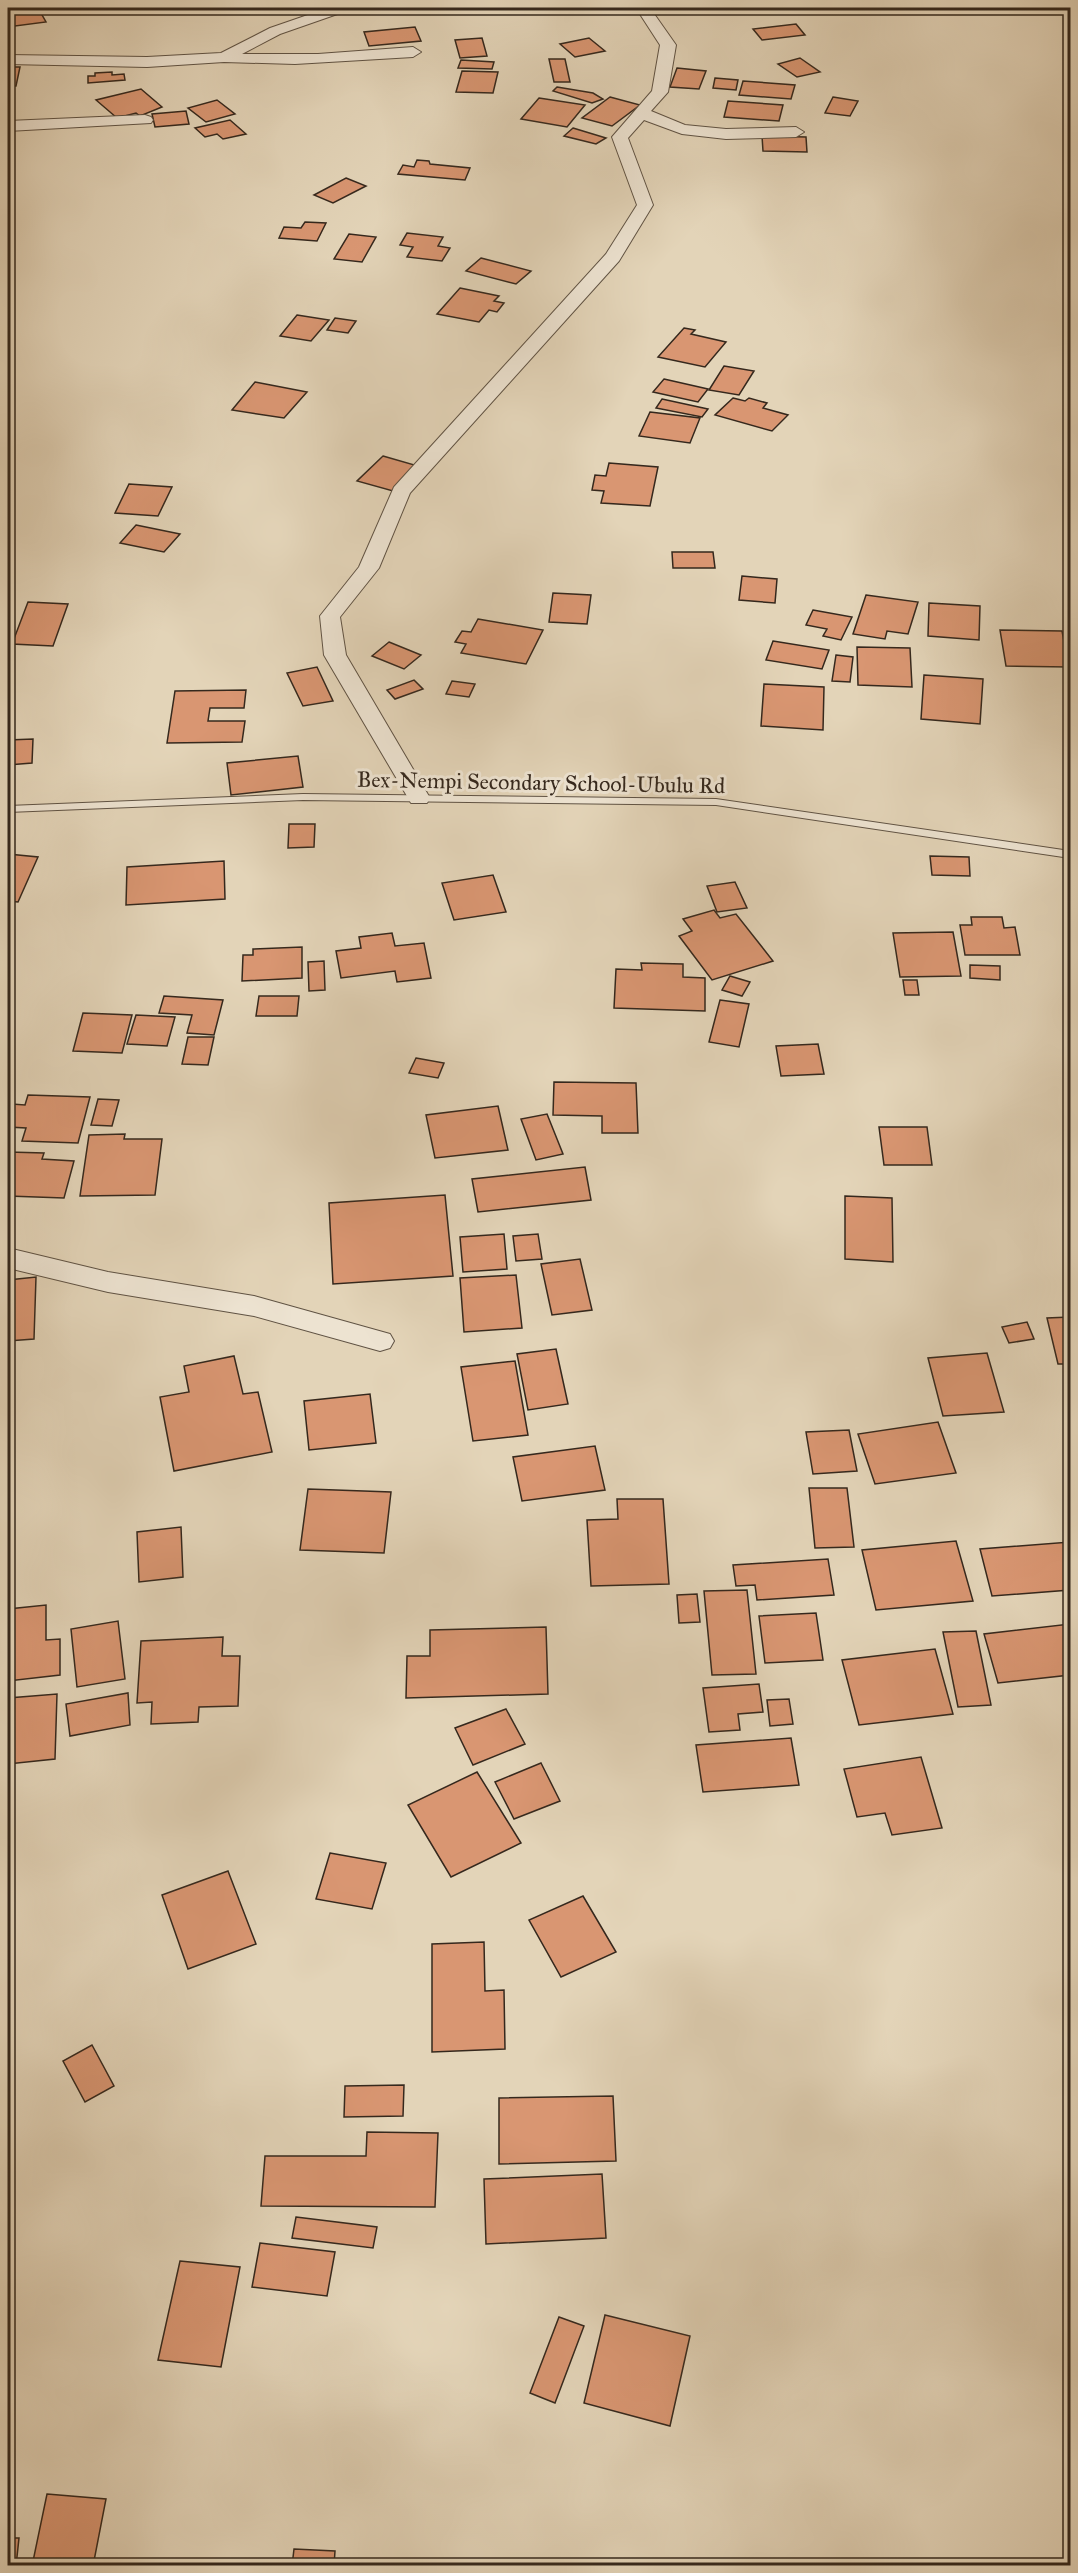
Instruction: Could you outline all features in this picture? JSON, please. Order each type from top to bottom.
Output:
[{"type":"street","points":[[224,57],[275,32],[341,8]]},
{"type":"street","points":[[419,798],[335,655],[330,616],[369,568],[401,491],[613,257],[645,205],[620,137],[660,92],[668,45],[643,8]]},
{"type":"street","points":[[8,60],[147,62],[224,57],[259,61],[335,60],[412,52]]},
{"type":"street","points":[[641,113],[682,129],[726,134],[796,132]]},
{"type":"street","points":[[8,126],[145,120]]},
{"type":"street","points":[[8,1258],[108,1282],[254,1306],[380,1341]]},
{"type":"lane","name":"Bex-Nempi Secondary School-Ubulu Rd","points":[[8,808],[303,797],[716,802],[1071,855]]},
{"type":"building","points":[[8,8],[38,8],[46,22],[15,26],[8,13]]},
{"type":"building","points":[[796,24],[805,35],[762,40],[753,29]]},
{"type":"building","points":[[415,27],[421,41],[369,46],[364,32]]},
{"type":"building","points":[[482,38],[487,56],[460,58],[455,40]]},
{"type":"building","points":[[589,38],[605,51],[575,57],[560,44]]},
{"type":"building","points":[[800,58],[820,72],[797,77],[778,64]]},
{"type":"building","points":[[549,59],[565,59],[570,82],[554,82]]},
{"type":"building","points":[[461,60],[494,62],[492,69],[458,68]]},
{"type":"building","points":[[8,67],[20,67],[16,86],[8,86]]},
{"type":"building","points":[[677,68],[706,71],[699,89],[670,87]]},
{"type":"building","points":[[462,71],[498,72],[493,93],[456,92]]},
{"type":"building","points":[[112,72],[112,75],[124,74],[125,80],[88,83],[88,76],[95,76],[95,73]]},
{"type":"building","points":[[715,78],[738,80],[736,90],[713,88]]},
{"type":"building","points":[[743,81],[795,85],[791,99],[739,95]]},
{"type":"building","points":[[557,87],[593,93],[603,99],[592,103],[553,91]]},
{"type":"building","points":[[141,89],[162,107],[140,116],[136,113],[117,118],[96,100]]},
{"type":"building","points":[[610,97],[640,105],[612,126],[582,118]]},
{"type":"building","points":[[833,97],[858,101],[850,116],[825,113]]},
{"type":"building","points":[[539,98],[585,105],[567,127],[521,119]]},
{"type":"building","points":[[217,100],[235,114],[206,122],[188,108]]},
{"type":"building","points":[[728,101],[783,105],[779,121],[724,117]]},
{"type":"building","points":[[186,111],[189,124],[155,127],[152,114]]},
{"type":"building","points":[[230,120],[246,134],[223,139],[217,134],[205,137],[195,128]]},
{"type":"building","points":[[573,128],[606,138],[596,144],[564,136]]},
{"type":"building","points":[[762,136],[806,137],[807,152],[763,151]]},
{"type":"building","points":[[417,160],[429,161],[430,164],[470,168],[465,180],[398,174],[403,165],[414,167]]},
{"type":"building","points":[[346,178],[366,186],[333,203],[314,195]]},
{"type":"building","points":[[305,222],[326,223],[317,241],[279,238],[284,227],[301,228]]},
{"type":"building","points":[[407,233],[443,237],[438,246],[450,248],[442,261],[407,257],[413,247],[400,245]]},
{"type":"building","points":[[349,234],[376,237],[362,262],[334,259]]},
{"type":"building","points":[[481,258],[531,271],[516,284],[466,271]]},
{"type":"building","points":[[460,288],[499,296],[494,301],[504,303],[497,312],[489,310],[479,322],[437,314]]},
{"type":"building","points":[[297,315],[329,320],[311,341],[280,336]]},
{"type":"building","points":[[335,318],[356,321],[348,333],[327,330]]},
{"type":"building","points":[[684,328],[695,330],[691,334],[726,342],[705,367],[658,357]]},
{"type":"building","points":[[724,366],[754,371],[739,395],[709,390]]},
{"type":"building","points":[[664,379],[708,389],[698,402],[653,392]]},
{"type":"building","points":[[255,382],[307,392],[284,418],[232,410]]},
{"type":"building","points":[[733,398],[745,401],[749,398],[767,403],[763,408],[788,415],[772,431],[715,415]]},
{"type":"building","points":[[662,399],[708,409],[702,417],[656,408]]},
{"type":"building","points":[[650,412],[700,418],[690,443],[639,436]]},
{"type":"building","points":[[383,456],[418,466],[393,491],[357,481]]},
{"type":"building","points":[[609,463],[658,467],[650,506],[601,503],[604,491],[592,490],[595,475],[606,476]]},
{"type":"building","points":[[129,484],[172,487],[158,516],[115,513]]},
{"type":"building","points":[[136,525],[180,534],[164,552],[120,543]]},
{"type":"building","points":[[672,552],[713,552],[715,568],[673,568]]},
{"type":"building","points":[[742,576],[777,579],[775,603],[739,600]]},
{"type":"building","points":[[553,593],[591,595],[587,624],[549,622]]},
{"type":"building","points":[[866,595],[918,602],[908,634],[887,631],[885,639],[853,634]]},
{"type":"building","points":[[28,602],[68,604],[53,646],[12,644]]},
{"type":"building","points":[[929,603],[980,606],[979,640],[928,636]]},
{"type":"building","points":[[813,610],[852,617],[841,640],[823,636],[827,629],[806,625]]},
{"type":"building","points":[[478,619],[543,630],[526,664],[461,653],[466,644],[455,642],[462,631],[471,632]]},
{"type":"building","points":[[1000,630],[1062,631],[1069,667],[1006,666]]},
{"type":"building","points":[[773,641],[829,650],[822,669],[766,660]]},
{"type":"building","points":[[389,642],[421,655],[404,669],[372,656]]},
{"type":"building","points":[[857,647],[910,648],[912,687],[858,685]]},
{"type":"building","points":[[836,655],[853,657],[850,682],[832,681]]},
{"type":"building","points":[[317,667],[333,701],[303,706],[287,673]]},
{"type":"building","points":[[924,675],[983,679],[980,724],[921,719]]},
{"type":"building","points":[[414,680],[423,689],[395,699],[387,690]]},
{"type":"building","points":[[452,681],[475,684],[469,697],[446,694]]},
{"type":"building","points":[[764,684],[824,687],[823,730],[761,726]]},
{"type":"building","points":[[246,690],[244,708],[210,708],[208,721],[245,721],[242,742],[167,743],[175,691]]},
{"type":"building","points":[[33,739],[32,763],[8,765],[8,740]]},
{"type":"building","points":[[298,756],[303,787],[231,795],[227,763]]},
{"type":"building","points":[[289,824],[315,824],[314,847],[288,848]]},
{"type":"building","points":[[8,854],[38,857],[18,902],[8,901]]},
{"type":"building","points":[[930,856],[969,857],[970,876],[932,875]]},
{"type":"building","points":[[224,861],[225,899],[126,905],[127,867]]},
{"type":"building","points":[[493,875],[506,912],[454,920],[442,883]]},
{"type":"building","points":[[735,882],[747,908],[717,912],[707,886]]},
{"type":"building","points":[[714,910],[720,918],[736,914],[773,961],[712,980],[679,936],[692,931],[683,919]]},
{"type":"building","points":[[971,917],[1002,917],[1004,928],[1015,927],[1020,955],[965,955],[960,925],[972,925]]},
{"type":"building","points":[[953,932],[961,976],[900,977],[893,933]]},
{"type":"building","points":[[392,933],[395,946],[424,943],[431,978],[397,982],[395,971],[341,978],[336,951],[361,948],[359,937]]},
{"type":"building","points":[[302,947],[302,978],[242,981],[243,955],[253,955],[253,949]]},
{"type":"building","points":[[324,961],[325,990],[309,991],[308,962]]},
{"type":"building","points":[[641,963],[683,964],[683,977],[705,978],[705,1011],[614,1008],[616,969],[642,970]]},
{"type":"building","points":[[970,965],[1000,966],[1000,980],[970,978]]},
{"type":"building","points":[[730,976],[750,982],[742,996],[722,990]]},
{"type":"building","points":[[903,980],[917,980],[919,995],[905,995]]},
{"type":"building","points":[[164,996],[223,1000],[214,1035],[187,1033],[192,1015],[159,1013]]},
{"type":"building","points":[[259,996],[299,996],[297,1016],[256,1016]]},
{"type":"building","points":[[720,1000],[749,1004],[739,1047],[709,1042]]},
{"type":"building","points":[[83,1013],[132,1015],[122,1053],[73,1051]]},
{"type":"building","points":[[136,1015],[175,1017],[167,1046],[127,1044]]},
{"type":"building","points":[[188,1037],[214,1037],[208,1065],[182,1064]]},
{"type":"building","points":[[818,1044],[824,1074],[781,1076],[776,1046]]},
{"type":"building","points":[[416,1058],[444,1063],[438,1078],[409,1073]]},
{"type":"building","points":[[554,1082],[636,1083],[638,1133],[602,1133],[602,1116],[553,1115]]},
{"type":"building","points":[[28,1095],[90,1097],[78,1143],[22,1141],[26,1128],[8,1127],[12,1104],[25,1105]]},
{"type":"building","points":[[98,1099],[119,1100],[112,1126],[91,1125]]},
{"type":"building","points":[[498,1106],[508,1150],[435,1158],[426,1115]]},
{"type":"building","points":[[547,1114],[563,1154],[536,1160],[521,1119]]},
{"type":"building","points":[[879,1127],[927,1127],[932,1165],[884,1165]]},
{"type":"building","points":[[125,1134],[124,1139],[162,1139],[155,1195],[80,1196],[89,1135]]},
{"type":"building","points":[[8,1152],[44,1153],[42,1159],[74,1161],[64,1198],[8,1196]]},
{"type":"building","points":[[585,1167],[591,1200],[478,1212],[472,1179]]},
{"type":"building","points":[[445,1195],[453,1276],[333,1284],[329,1203]]},
{"type":"building","points":[[845,1196],[892,1198],[893,1262],[845,1259]]},
{"type":"building","points":[[504,1234],[507,1269],[463,1272],[460,1237]]},
{"type":"building","points":[[538,1234],[542,1259],[516,1261],[513,1236]]},
{"type":"building","points":[[580,1259],[592,1310],[552,1315],[541,1264]]},
{"type":"building","points":[[516,1275],[522,1328],[464,1332],[460,1278]]},
{"type":"building","points":[[36,1277],[34,1339],[8,1341],[8,1280]]},
{"type":"building","points":[[1070,1317],[1070,1364],[1058,1364],[1047,1318]]},
{"type":"building","points":[[1027,1322],[1034,1339],[1009,1343],[1002,1327]]},
{"type":"building","points":[[556,1349],[568,1404],[528,1410],[517,1354]]},
{"type":"building","points":[[987,1353],[1004,1412],[943,1416],[928,1358]]},
{"type":"building","points":[[234,1356],[243,1394],[258,1392],[272,1452],[174,1471],[160,1397],[189,1392],[184,1366]]},
{"type":"building","points":[[515,1361],[528,1435],[473,1441],[461,1367]]},
{"type":"building","points":[[370,1394],[376,1443],[309,1450],[304,1401]]},
{"type":"building","points":[[938,1422],[956,1473],[875,1484],[858,1434]]},
{"type":"building","points":[[849,1430],[857,1471],[813,1474],[806,1432]]},
{"type":"building","points":[[595,1446],[605,1490],[522,1501],[513,1457]]},
{"type":"building","points":[[809,1488],[847,1488],[854,1547],[815,1548]]},
{"type":"building","points":[[308,1489],[391,1492],[384,1553],[300,1550]]},
{"type":"building","points":[[617,1499],[663,1499],[669,1584],[591,1586],[587,1520],[618,1519]]},
{"type":"building","points":[[181,1527],[183,1577],[139,1582],[137,1532]]},
{"type":"building","points":[[956,1541],[973,1601],[876,1610],[862,1550]]},
{"type":"building","points":[[1070,1542],[1070,1590],[992,1596],[980,1549]]},
{"type":"building","points":[[828,1559],[834,1595],[757,1600],[755,1585],[736,1586],[733,1565]]},
{"type":"building","points":[[747,1590],[756,1674],[712,1675],[704,1591]]},
{"type":"building","points":[[697,1594],[700,1622],[679,1623],[677,1595]]},
{"type":"building","points":[[46,1605],[46,1640],[60,1639],[60,1675],[8,1681],[8,1609]]},
{"type":"building","points":[[816,1613],[823,1660],[765,1663],[759,1616]]},
{"type":"building","points":[[118,1621],[125,1679],[77,1687],[71,1629]]},
{"type":"building","points":[[1070,1624],[1070,1675],[998,1683],[984,1634]]},
{"type":"building","points":[[546,1627],[548,1694],[406,1698],[407,1656],[430,1656],[430,1630]]},
{"type":"building","points":[[976,1631],[991,1705],[958,1707],[943,1632]]},
{"type":"building","points":[[223,1637],[222,1656],[240,1656],[238,1706],[199,1707],[198,1722],[151,1724],[152,1702],[137,1703],[141,1641]]},
{"type":"building","points":[[935,1649],[953,1714],[859,1725],[842,1660]]},
{"type":"building","points":[[759,1684],[763,1712],[738,1714],[740,1730],[709,1732],[703,1688]]},
{"type":"building","points":[[128,1693],[130,1725],[70,1736],[66,1704]]},
{"type":"building","points":[[57,1694],[55,1759],[8,1764],[8,1698]]},
{"type":"building","points":[[789,1699],[793,1724],[770,1726],[767,1700]]},
{"type":"building","points":[[506,1709],[525,1744],[473,1765],[455,1728]]},
{"type":"building","points":[[791,1738],[799,1785],[703,1792],[696,1745]]},
{"type":"building","points":[[921,1757],[942,1828],[892,1835],[885,1813],[857,1817],[844,1769]]},
{"type":"building","points":[[541,1763],[560,1801],[514,1819],[495,1782]]},
{"type":"building","points":[[477,1772],[521,1843],[451,1877],[408,1805]]},
{"type":"building","points":[[330,1853],[386,1863],[372,1909],[316,1899]]},
{"type":"building","points":[[228,1871],[256,1944],[188,1969],[162,1895]]},
{"type":"building","points":[[583,1896],[616,1952],[561,1977],[529,1920]]},
{"type":"building","points":[[484,1942],[485,1991],[504,1990],[505,2049],[432,2052],[432,1944]]},
{"type":"building","points":[[92,2045],[114,2086],[85,2102],[63,2061]]},
{"type":"building","points":[[404,2085],[403,2116],[344,2117],[345,2086]]},
{"type":"building","points":[[613,2096],[616,2161],[499,2164],[499,2098]]},
{"type":"building","points":[[367,2132],[438,2133],[435,2207],[261,2206],[265,2156],[366,2156]]},
{"type":"building","points":[[602,2174],[606,2238],[486,2244],[484,2179]]},
{"type":"building","points":[[296,2217],[377,2227],[373,2248],[292,2238]]},
{"type":"building","points":[[260,2243],[335,2252],[327,2296],[252,2287]]},
{"type":"building","points":[[180,2261],[240,2267],[221,2367],[158,2360]]},
{"type":"building","points":[[605,2315],[690,2336],[670,2426],[584,2403]]},
{"type":"building","points":[[559,2317],[584,2326],[555,2403],[530,2393]]},
{"type":"building","points":[[47,2494],[106,2499],[93,2566],[32,2566]]},
{"type":"building","points":[[8,2538],[19,2538],[16,2566],[8,2566]]},
{"type":"building","points":[[294,2549],[335,2551],[334,2566],[292,2566]]}]
